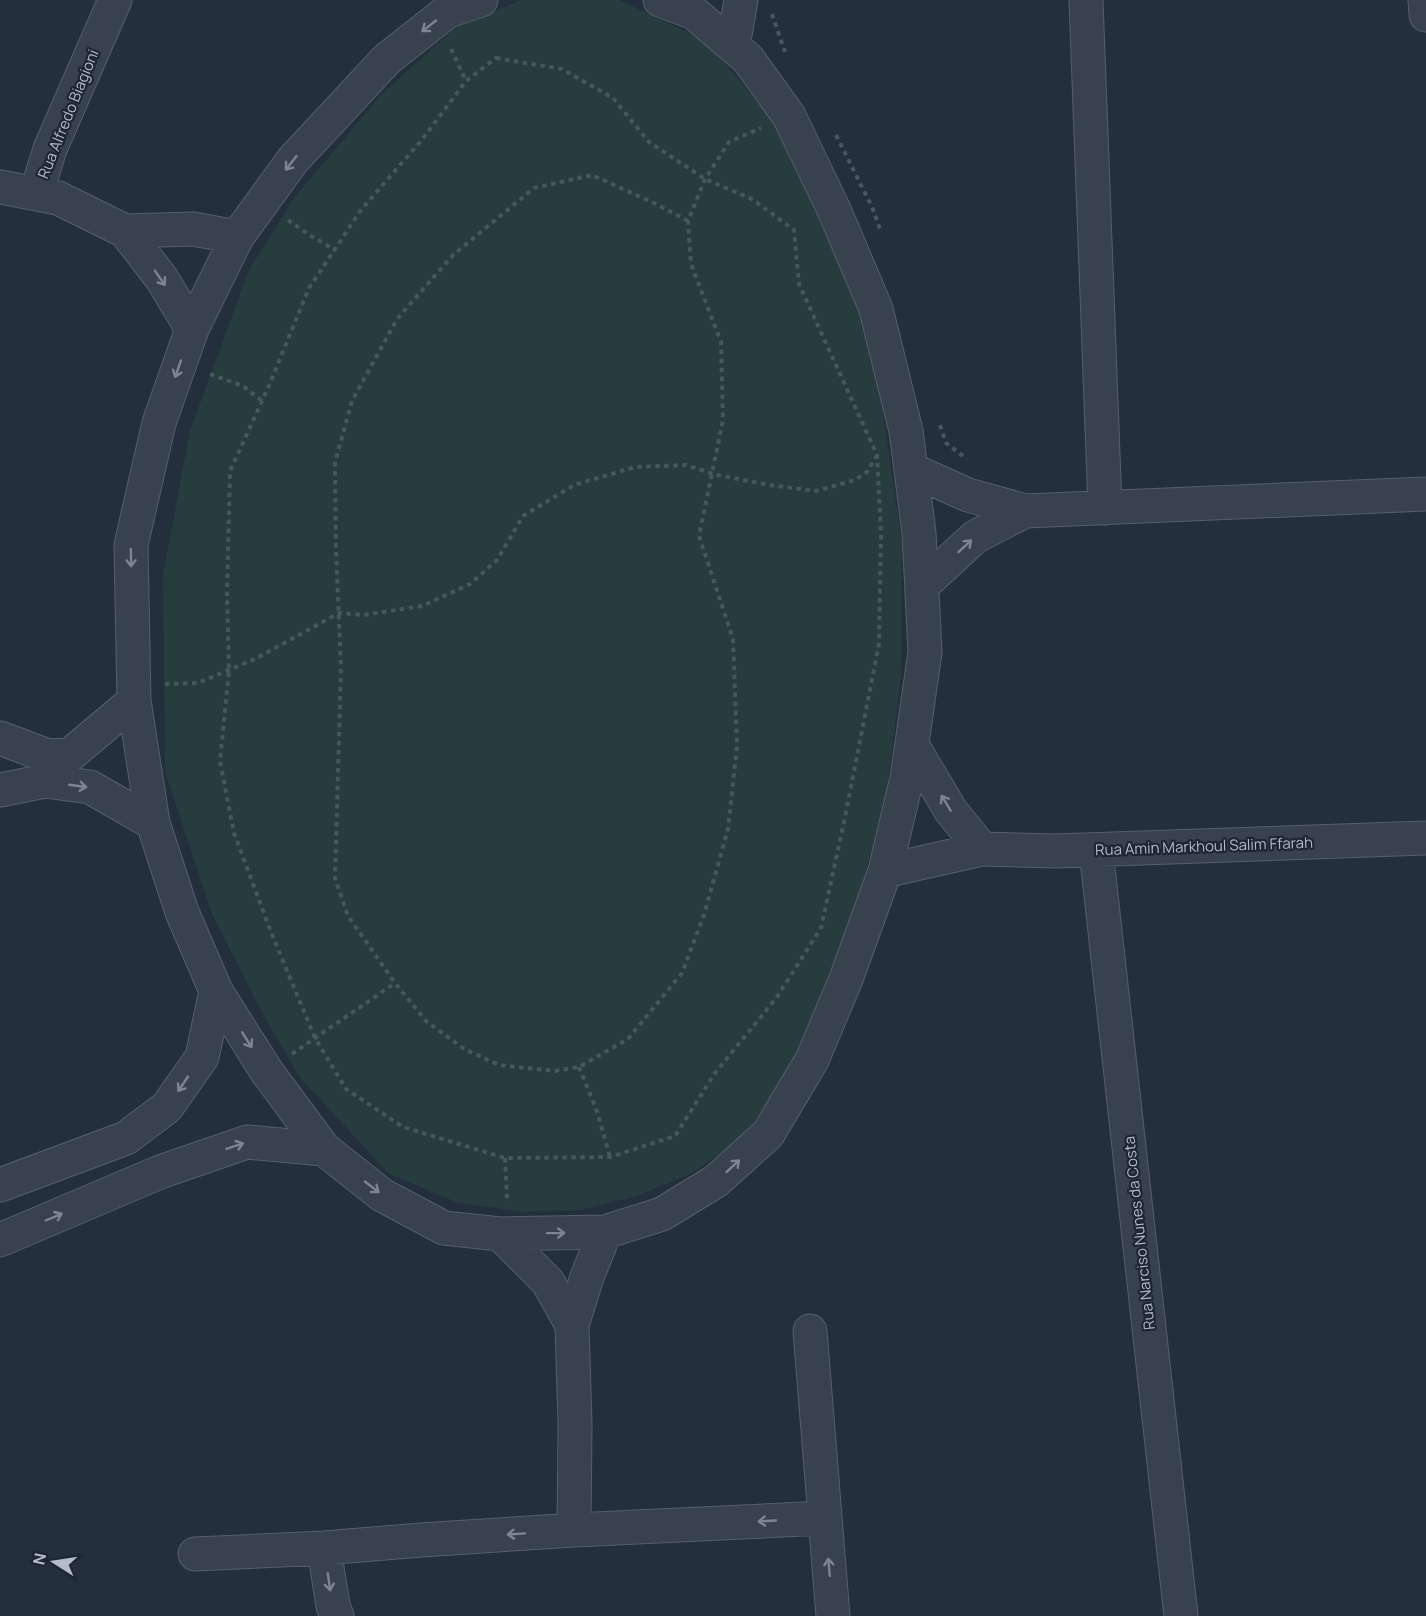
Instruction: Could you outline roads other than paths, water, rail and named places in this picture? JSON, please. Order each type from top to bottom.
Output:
[{"type":"street","name":"Rua Alfredo Biagioni","points":[[0,187],[36,194],[50,149],[115,0]]},
{"type":"street","points":[[476,1],[448,11],[387,58],[293,160],[237,237],[192,328],[159,423],[131,544],[135,701],[153,822],[182,912],[216,991],[267,1072],[324,1149],[382,1195],[444,1228],[501,1234],[605,1232],[662,1214],[716,1181],[768,1134],[812,1060],[846,979],[885,871],[907,778],[925,652],[919,533],[912,470],[906,431],[876,309],[835,212],[789,116],[748,58],[694,13],[660,0]]},
{"type":"street","points":[[733,46],[741,0]]},
{"type":"street","points":[[1086,0],[1105,508]]},
{"type":"street","points":[[1425,0],[1426,15]]},
{"type":"street","points":[[36,194],[58,198],[125,231],[162,279],[192,328]]},
{"type":"street","points":[[125,231],[193,230],[237,237]]},
{"type":"street","points":[[912,470],[968,495],[1025,511],[1426,494]]},
{"type":"street","points":[[922,586],[975,537],[1025,511]]},
{"type":"street","points":[[0,790],[70,755],[135,701]]},
{"type":"street","points":[[0,738],[46,769],[90,787],[153,822]]},
{"type":"street","points":[[912,745],[951,811],[982,849]]},
{"type":"street","name":"Rua Amin Markhoul Salim Ffarah","points":[[885,871],[982,849],[1096,850],[1426,838]]},
{"type":"street","name":"Rua Narciso Nunes da Costa","points":[[1096,850],[1181,1616]]},
{"type":"street","points":[[0,1185],[126,1138],[167,1107],[202,1057],[216,991]]},
{"type":"street","points":[[0,1239],[160,1172],[247,1142],[324,1149]]},
{"type":"street","points":[[101,1147],[117,1190]]},
{"type":"street","points":[[574,1530],[575,1424],[572,1325],[587,1277],[605,1232]]},
{"type":"street","points":[[501,1234],[548,1282],[572,1325]]},
{"type":"street","points":[[810,1331],[833,1616]]},
{"type":"street","points":[[195,1554],[324,1548],[574,1530],[825,1518]]},
{"type":"street","points":[[324,1548],[333,1606],[337,1616]]}]
